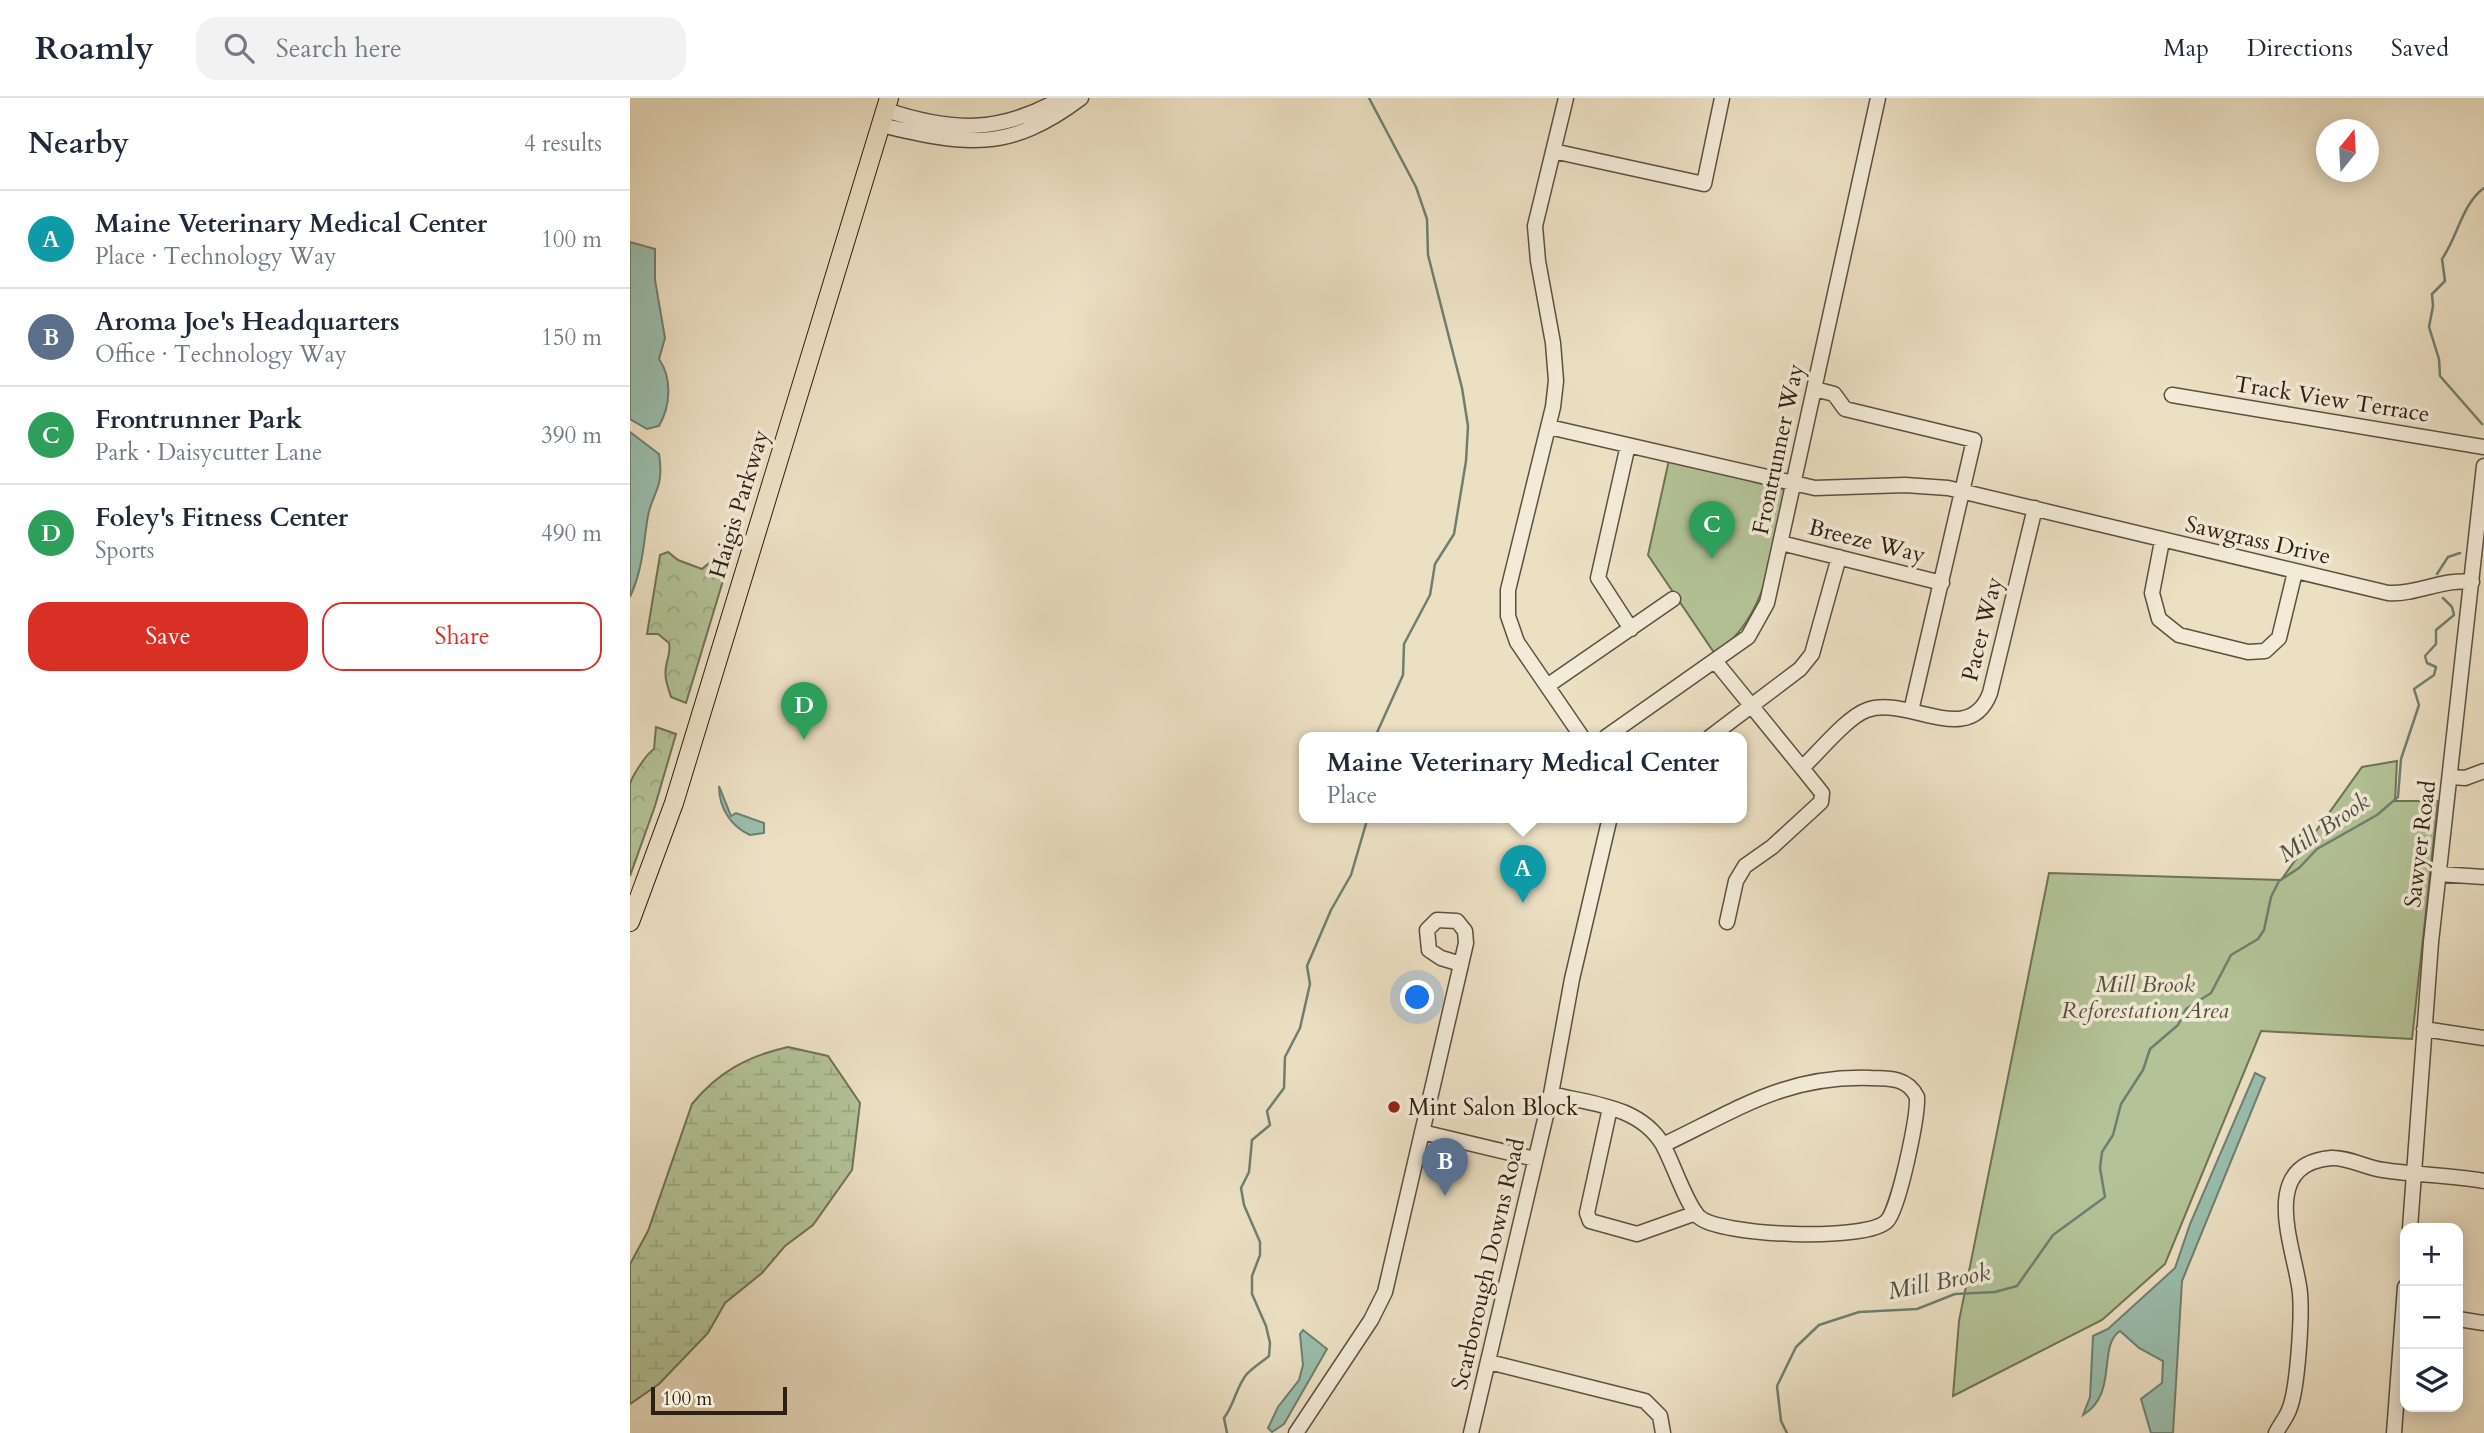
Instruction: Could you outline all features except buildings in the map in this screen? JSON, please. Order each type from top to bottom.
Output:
[{"type":"main road","name":"Haigis Parkway","points":[[630,922],[678,791],[885,111]]},
{"type":"street","points":[[885,111],[922,122],[979,127],[1039,111],[1062,98]]},
{"type":"street","points":[[885,111],[957,142],[978,142],[1035,128],[1080,98]]},
{"type":"street","points":[[1566,98],[1535,226],[1535,242],[1555,364],[1555,394],[1507,605],[1514,637],[1579,732]]},
{"type":"street","points":[[1553,151],[1704,184],[1722,98]]},
{"type":"street","name":"Frontrunner Way","points":[[1613,732],[1748,636],[1767,603],[1878,98]]},
{"type":"street","points":[[1815,389],[1834,394],[1845,410],[1974,440],[1911,711]]},
{"type":"street","name":"Track View Terrace","points":[[2172,395],[2484,447]]},
{"type":"street","name":"Sawgrass Drive","points":[[1549,427],[1794,485],[1836,489],[1905,485],[1963,492],[2295,572],[2397,593],[2456,581],[2472,582]]},
{"type":"street","points":[[1628,446],[1598,578],[1631,629]]},
{"type":"street","name":"Sawyer Road","points":[[2410,1223],[2424,1029],[2439,874],[2452,777],[2484,466]]},
{"type":"street","name":"Pacer Way","points":[[1802,768],[1861,713],[1880,707],[1960,720],[1978,712],[1988,700],[2035,508]]},
{"type":"street","points":[[2162,541],[2152,593],[2159,619],[2179,635],[2248,652],[2269,649],[2279,638],[2295,572]]},
{"type":"street","name":"Breeze Way","points":[[1781,543],[1942,583]]},
{"type":"street","points":[[1717,732],[1800,669],[1812,654],[1839,557]]},
{"type":"street","points":[[1547,686],[1672,599]]},
{"type":"street","points":[[1715,661],[1822,793],[1821,802],[1739,874],[1727,922]]},
{"type":"street","points":[[2452,777],[2465,778],[2484,771]]},
{"type":"street","name":"Scarborough Downs Road","points":[[1471,1433],[1551,1094],[1572,979],[1609,823]]},
{"type":"street","points":[[2439,874],[2484,877]]},
{"type":"street","points":[[1296,1433],[1382,1301],[1461,964]]},
{"type":"street","points":[[2424,1029],[2484,1038]]},
{"type":"street","points":[[1551,1094],[1610,1108],[1644,1121],[1663,1145],[1696,1213],[1719,1226],[1831,1234],[1883,1225],[1895,1208],[1916,1112],[1916,1094],[1906,1084],[1894,1079],[1852,1077],[1810,1081],[1753,1100],[1663,1145]]},
{"type":"street","points":[[1610,1108],[1587,1213],[1590,1221],[1637,1234],[1696,1213]]},
{"type":"street","points":[[1422,1132],[1535,1159]]},
{"type":"street","points":[[2276,1433],[2292,1400],[2299,1314],[2300,1293],[2285,1224],[2286,1203],[2292,1183],[2305,1168],[2333,1158],[2376,1169],[2484,1181]]},
{"type":"street","points":[[2463,1320],[2484,1323]]},
{"type":"street","points":[[2394,1433],[2401,1349]]},
{"type":"street","points":[[1489,1362],[1645,1401],[1658,1412],[1663,1433]]},
{"type":"green space","points":[[1669,460],[1786,490],[1772,558],[1758,601],[1733,639],[1715,654],[1648,555]]},
{"type":"green space","points":[[728,547],[728,564],[686,703],[671,697],[666,679],[669,643],[658,634],[647,634],[660,555],[668,552],[678,560],[702,569]]},
{"type":"green space","points":[[656,727],[676,734],[655,806],[630,876],[630,784],[640,765],[654,749]]},
{"type":"green space","name":"Mill Brook Reforestation Area","points":[[2397,761],[2395,801],[2438,801],[2412,1039],[2261,1031],[2165,1264],[2102,1320],[1953,1396],[1959,1321],[2049,873],[2281,880],[2362,767]]},
{"type":"green space","points":[[788,1047],[828,1056],[860,1103],[852,1170],[813,1225],[785,1246],[762,1273],[725,1303],[708,1333],[659,1384],[630,1404],[630,1264],[648,1231],[692,1104],[723,1074],[760,1055]]},
{"type":"shaded area","points":[[630,242],[655,249],[655,280],[665,338],[659,359],[668,383],[668,401],[659,426],[647,429],[630,419]]},
{"type":"shaded area","points":[[630,432],[659,454],[660,477],[649,512],[640,569],[630,597]]},
{"type":"shaded area","points":[[719,786],[731,816],[736,813],[764,823],[764,833],[750,835],[731,821],[724,808]]},
{"type":"shaded area","points":[[2255,1073],[2265,1078],[2182,1281],[2173,1433],[2151,1433],[2141,1399],[2162,1383],[2163,1361],[2139,1348],[2120,1331],[2113,1338],[2110,1347],[2101,1395],[2094,1406],[2083,1415],[2090,1397],[2093,1336],[2108,1329],[2175,1268],[2190,1224]]},
{"type":"shaded area","points":[[1303,1330],[1327,1349],[1284,1424],[1272,1432],[1268,1428],[1278,1407],[1299,1380],[1303,1365],[1300,1334]]},
{"type":"waterway","points":[[1369,98],[1416,187],[1427,219],[1428,255],[1462,388],[1468,426],[1466,461],[1454,534],[1435,564],[1430,595],[1404,644],[1403,675],[1377,732]]},
{"type":"waterway","points":[[2482,424],[2440,376],[2439,359],[2429,327],[2432,294],[2445,281],[2442,259],[2465,211],[2484,188]]},
{"type":"waterway","name":"Mill Brook","points":[[2437,574],[2448,557],[2460,553]]},
{"type":"waterway","name":"Mill Brook","points":[[1787,1433],[1781,1421],[1777,1386],[1796,1347],[1819,1325],[1859,1312],[1917,1309],[1955,1294],[1995,1292],[2017,1286],[2053,1235],[2105,1197],[2100,1168],[2102,1152],[2113,1135],[2121,1104],[2143,1070],[2150,1049],[2178,1025],[2186,1009],[2211,993],[2231,955],[2258,939],[2264,930],[2271,897],[2279,881],[2299,868],[2317,849],[2377,815],[2398,797],[2401,759],[2419,705],[2414,689],[2434,675],[2436,667],[2427,663],[2425,656],[2436,644],[2436,630],[2454,615],[2452,607],[2443,598]]},
{"type":"waterway","points":[[1227,1433],[1224,1418],[1246,1375],[1269,1356],[1270,1343],[1266,1326],[1252,1294],[1252,1276],[1260,1255],[1260,1242],[1244,1205],[1241,1188],[1249,1172],[1252,1140],[1270,1125],[1267,1111],[1284,1088],[1285,1057],[1300,1028],[1310,984],[1307,966],[1331,910],[1351,875],[1366,823]]},
{"type":"place","name":"Frontrunner Park","points":[[1712,559]]},
{"type":"place","name":"Foley's Fitness Center","points":[[804,740]]},
{"type":"place","name":"Maine Veterinary Medical Center","points":[[1523,903]]},
{"type":"place","name":"Mint Salon Block","points":[[1394,1107]]},
{"type":"place","name":"Aroma Joe's Headquarters","points":[[1445,1196]]}]
